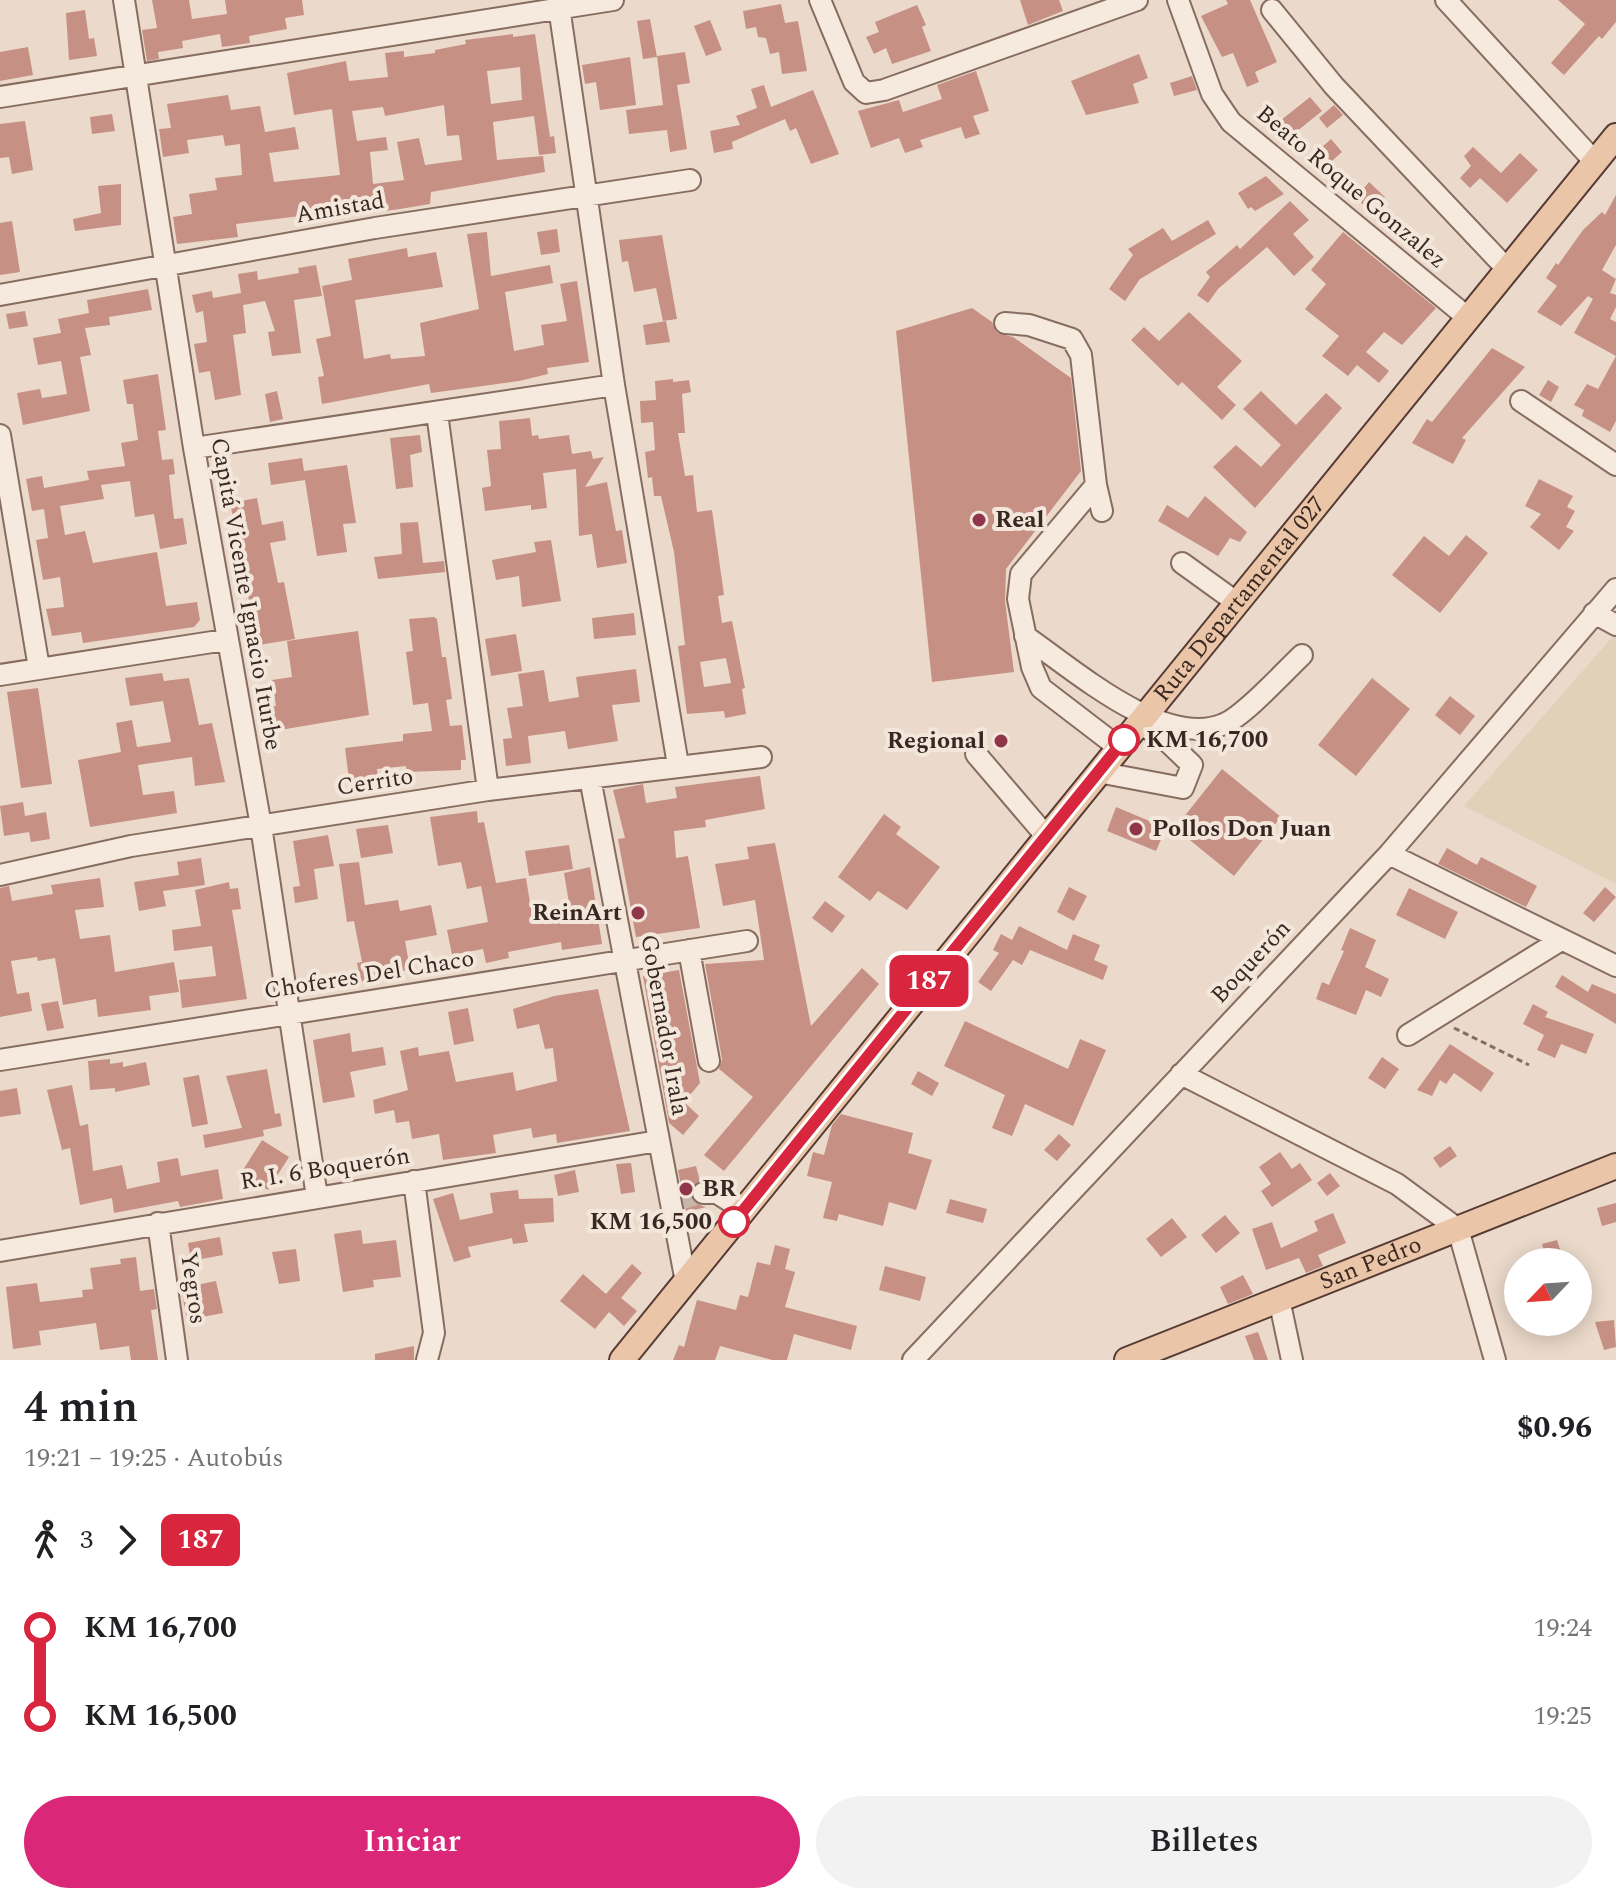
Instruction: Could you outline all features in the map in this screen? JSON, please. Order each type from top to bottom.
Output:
[{"type":"main road","name":"Ruta Departamental 027","points":[[622,1360],[1616,136]]},
{"type":"main road","name":"San Pedro","points":[[1127,1360],[1616,1166]]},
{"type":"street","name":"Capitá Vicente Ignacio Iturbe","points":[[124,0],[225,640],[261,826],[317,1197]]},
{"type":"street","points":[[0,97],[137,77],[559,4],[613,0]]},
{"type":"street","points":[[820,0],[854,82],[866,93],[884,90],[1137,0]]},
{"type":"street","name":"Beato Roque Gonzalez","points":[[1178,0],[1212,94],[1231,122],[1467,317]]},
{"type":"street","points":[[1446,0],[1595,162]]},
{"type":"street","points":[[559,4],[614,385],[678,765]]},
{"type":"street","points":[[1272,10],[1334,86],[1507,269]]},
{"type":"street","name":"Amistad","points":[[0,295],[165,263],[585,194],[690,180]]},
{"type":"street","points":[[1005,323],[1029,325],[1072,339],[1081,355],[1096,485],[1102,511]]},
{"type":"street","points":[[194,448],[614,385]]},
{"type":"street","points":[[1521,401],[1616,465]]},
{"type":"street","points":[[437,413],[488,790]]},
{"type":"street","points":[[0,435],[4,484],[39,668]]},
{"type":"street","points":[[1096,485],[1021,574],[1017,586],[1025,636],[1041,688],[1118,747]]},
{"type":"street","points":[[1182,563],[1236,602]]},
{"type":"street","name":"Boquerón","points":[[913,1360],[1389,854],[1616,589]]},
{"type":"street","points":[[1594,613],[1616,625]]},
{"type":"street","points":[[1025,636],[1141,719],[1192,765],[1185,786],[1180,788],[1098,772]]},
{"type":"street","points":[[0,675],[225,640]]},
{"type":"street","points":[[1141,719],[1190,729],[1228,723],[1302,655]]},
{"type":"street","points":[[976,754],[1046,836]]},
{"type":"street","name":"Cerrito","points":[[0,875],[131,846],[488,790],[761,757]]},
{"type":"street","name":"Gobernador Irala","points":[[590,778],[627,959],[658,1141],[675,1202],[686,1282]]},
{"type":"street","points":[[1389,854],[1616,966]]},
{"type":"street","points":[[1408,1035],[1561,940]]},
{"type":"street","name":"Choferes Del Chaco","points":[[0,1060],[747,941]]},
{"type":"street","points":[[689,950],[709,1061]]},
{"type":"street","points":[[1181,1074],[1397,1184],[1458,1229],[1495,1360]]},
{"type":"street","name":"R. I. 6 Boquerón","points":[[0,1251],[658,1141]]},
{"type":"street","points":[[414,1181],[434,1333],[427,1360]]},
{"type":"street","points":[[703,1193],[717,1193],[744,1210]]},
{"type":"street","name":"Yegros","points":[[158,1223],[177,1360]]},
{"type":"street","points":[[1279,1299],[1292,1360]]},
{"type":"path","points":[[1433,1019],[1529,1065]]},
{"type":"shaded area","points":[[1616,633],[1616,884],[1464,806]]},
{"type":"building","points":[[152,0],[189,0],[192,19],[227,14],[225,0],[302,0],[304,15],[285,18],[287,29],[249,36],[250,43],[222,47],[220,34],[182,41],[183,48],[158,52],[159,59],[147,61],[142,30],[157,28]]},
{"type":"building","points":[[1020,0],[1059,0],[1063,11],[1028,25]]},
{"type":"building","points":[[1226,0],[1250,0],[1277,62],[1255,72],[1259,82],[1247,87],[1233,53],[1222,57],[1201,16],[1228,4]]},
{"type":"building","points":[[1558,0],[1616,0],[1616,22],[1564,75],[1551,63],[1585,24]]},
{"type":"building","points":[[781,4],[785,23],[798,21],[807,71],[782,74],[779,52],[770,54],[766,38],[758,37],[756,27],[746,29],[743,11]]},
{"type":"building","points":[[917,5],[926,25],[922,27],[931,51],[892,64],[886,48],[874,54],[866,37],[879,32],[875,22]]},
{"type":"building","points":[[85,10],[89,39],[94,38],[97,56],[69,60],[66,13]]},
{"type":"building","points":[[650,19],[657,57],[643,59],[637,21]]},
{"type":"building","points":[[710,20],[722,50],[706,56],[694,26]]},
{"type":"building","points":[[535,34],[550,137],[554,136],[556,153],[539,155],[534,116],[493,122],[497,160],[543,156],[545,172],[431,192],[430,204],[369,213],[368,200],[308,209],[308,215],[236,224],[238,237],[177,244],[173,217],[192,214],[189,194],[217,190],[215,178],[242,175],[240,144],[225,146],[223,135],[187,140],[189,153],[163,157],[159,129],[171,128],[167,104],[228,95],[231,110],[260,106],[265,132],[295,127],[299,149],[269,153],[274,182],[340,175],[332,109],[294,115],[287,73],[346,61],[349,81],[388,77],[385,53],[404,51],[404,57],[435,53],[435,50],[466,44],[465,40]],"holes":[[[520,67],[522,100],[491,104],[487,71]],[[444,105],[447,136],[459,135],[462,160],[425,165],[419,138],[397,142],[404,180],[373,184],[370,152],[388,150],[386,137],[357,141],[352,111],[383,107],[385,116]]]},
{"type":"building","points":[[28,47],[33,75],[0,81],[0,52]]},
{"type":"building","points":[[685,52],[690,83],[677,85],[687,149],[670,152],[667,130],[629,134],[626,110],[663,105],[657,56]]},
{"type":"building","points":[[1139,54],[1148,78],[1133,84],[1139,103],[1086,115],[1071,81]]},
{"type":"building","points":[[630,57],[636,105],[600,110],[596,82],[585,84],[582,65]]},
{"type":"building","points":[[976,71],[989,111],[973,116],[980,134],[965,139],[961,127],[920,140],[923,147],[905,153],[899,138],[871,148],[858,111],[899,100],[903,112],[942,99],[937,85]]},
{"type":"building","points":[[1192,76],[1197,90],[1174,96],[1170,83]]},
{"type":"building","points":[[764,85],[771,107],[813,90],[839,154],[811,164],[796,128],[790,131],[785,119],[732,142],[733,149],[714,153],[710,131],[740,125],[736,116],[757,108],[751,89]]},
{"type":"building","points":[[1310,97],[1322,111],[1291,136],[1280,121]]},
{"type":"building","points":[[1334,105],[1343,115],[1327,128],[1319,118]]},
{"type":"building","points":[[112,114],[115,131],[92,134],[90,117]]},
{"type":"building","points":[[25,121],[33,170],[12,174],[9,157],[0,158],[0,124]]},
{"type":"building","points":[[1331,139],[1342,152],[1323,169],[1312,156]]},
{"type":"building","points":[[1473,147],[1501,173],[1520,153],[1538,170],[1507,203],[1480,178],[1470,188],[1460,178],[1471,166],[1464,156]]},
{"type":"building","points":[[1266,176],[1284,194],[1255,211],[1251,207],[1248,209],[1238,193]]},
{"type":"building","points":[[1369,182],[1385,197],[1371,212],[1356,198]]},
{"type":"building","points":[[121,184],[121,225],[75,231],[73,219],[101,213],[98,186]]},
{"type":"building","points":[[1616,195],[1616,245],[1602,270],[1616,279],[1610,293],[1616,295],[1616,307],[1610,319],[1616,322],[1616,356],[1574,333],[1593,299],[1588,296],[1561,326],[1537,312],[1557,286],[1546,278],[1556,263],[1558,265],[1583,230],[1602,212],[1605,215]]},
{"type":"building","points":[[1290,201],[1309,220],[1293,234],[1314,257],[1294,276],[1267,247],[1218,289],[1208,303],[1197,295],[1210,277],[1206,272],[1237,245],[1240,249]]},
{"type":"building","points":[[1208,220],[1216,234],[1140,279],[1125,301],[1109,289],[1133,255],[1128,249],[1163,228],[1172,241]]},
{"type":"building","points":[[12,221],[20,272],[0,275],[0,223]]},
{"type":"building","points":[[557,229],[560,252],[541,255],[537,232]]},
{"type":"building","points":[[487,232],[491,276],[550,265],[553,283],[505,292],[514,351],[544,345],[541,325],[567,321],[560,284],[577,281],[589,362],[547,368],[548,374],[519,381],[431,393],[429,384],[322,404],[318,377],[324,376],[316,339],[331,336],[322,286],[352,280],[348,259],[407,248],[408,257],[436,252],[443,287],[355,300],[364,359],[390,354],[391,359],[425,356],[420,323],[479,309],[467,234]]},
{"type":"building","points":[[1343,232],[1436,308],[1402,345],[1384,332],[1366,352],[1389,371],[1379,383],[1357,365],[1348,376],[1322,356],[1339,336],[1305,309],[1326,284],[1311,270]]},
{"type":"building","points":[[662,235],[677,319],[663,321],[656,288],[634,292],[628,261],[622,262],[619,240]]},
{"type":"building","points":[[316,265],[322,296],[294,300],[301,353],[272,356],[268,332],[275,331],[265,301],[243,305],[246,333],[233,335],[241,395],[215,400],[210,371],[199,373],[194,344],[207,342],[203,311],[196,313],[192,295],[212,291],[213,298],[241,293],[238,274],[257,271],[258,280],[299,273],[298,268]]},
{"type":"building","points":[[148,289],[152,310],[109,317],[110,325],[85,328],[91,355],[80,357],[90,411],[23,425],[17,393],[40,389],[42,398],[67,394],[61,361],[38,365],[33,338],[61,333],[58,319],[89,313],[87,300]]},
{"type":"building","name":"Real","points":[[972,308],[992,322],[997,333],[1013,337],[1071,378],[1081,471],[1006,569],[1005,601],[1014,672],[932,682],[896,331]]},
{"type":"building","points":[[25,311],[28,326],[9,329],[6,314]]},
{"type":"building","points":[[1189,312],[1242,361],[1217,387],[1236,405],[1222,420],[1182,382],[1178,386],[1131,340],[1144,327],[1159,341]]},
{"type":"building","points":[[666,321],[670,342],[646,345],[643,325]]},
{"type":"building","points":[[1492,348],[1525,367],[1462,438],[1466,440],[1453,464],[1412,443],[1427,419],[1432,422]]},
{"type":"building","points":[[1616,356],[1616,421],[1610,432],[1582,416],[1584,410],[1574,405],[1587,384],[1598,389]]},
{"type":"building","points":[[158,374],[166,430],[158,431],[162,460],[173,459],[175,474],[169,475],[174,519],[183,518],[187,544],[160,549],[154,514],[135,517],[130,481],[101,485],[104,499],[60,506],[65,535],[85,531],[93,563],[157,552],[166,606],[197,602],[200,620],[194,627],[83,643],[81,632],[52,636],[46,609],[64,607],[60,577],[43,580],[36,540],[48,538],[44,509],[32,511],[26,479],[42,476],[44,488],[89,480],[87,471],[125,466],[121,443],[138,440],[133,404],[127,404],[123,380]]},
{"type":"building","points":[[689,380],[691,392],[682,394],[685,433],[678,433],[685,476],[693,475],[697,512],[712,510],[724,595],[718,596],[722,623],[732,621],[745,688],[742,689],[746,714],[725,718],[724,711],[687,714],[678,646],[685,645],[674,552],[661,496],[654,496],[652,477],[648,478],[645,452],[655,450],[653,422],[641,423],[640,401],[656,400],[655,381]],"holes":[[[726,658],[731,683],[704,687],[700,662]]]},
{"type":"building","points":[[1548,380],[1559,387],[1551,402],[1539,395]]},
{"type":"building","points":[[277,391],[283,419],[270,422],[265,394]]},
{"type":"building","points":[[1261,391],[1296,425],[1326,393],[1342,408],[1255,508],[1213,467],[1236,445],[1261,467],[1281,445],[1243,409]]},
{"type":"building","points":[[530,418],[532,436],[538,435],[539,439],[569,435],[572,454],[591,451],[593,459],[604,457],[585,487],[607,482],[616,531],[622,530],[627,563],[597,568],[592,534],[579,536],[576,469],[543,473],[547,508],[531,510],[531,505],[485,511],[482,488],[491,486],[487,450],[501,449],[499,421]]},
{"type":"building","points":[[420,435],[422,452],[410,455],[413,487],[396,489],[390,438]]},
{"type":"building","points":[[302,458],[304,471],[347,465],[356,523],[343,524],[347,552],[317,556],[305,480],[271,485],[268,463]]},
{"type":"building","points":[[1539,479],[1573,496],[1567,507],[1575,511],[1566,527],[1574,531],[1559,550],[1530,527],[1541,514],[1525,506]]},
{"type":"building","points":[[1205,496],[1247,532],[1240,542],[1230,538],[1218,556],[1158,521],[1167,505],[1188,518]]},
{"type":"building","points":[[257,498],[262,525],[283,521],[286,540],[270,543],[278,583],[284,582],[295,639],[247,647],[243,624],[250,622],[248,588],[230,503]]},
{"type":"building","points":[[418,522],[423,563],[444,561],[445,572],[378,579],[374,557],[402,554],[400,523]]},
{"type":"building","points":[[1466,535],[1488,553],[1440,613],[1392,575],[1424,536],[1449,556]]},
{"type":"building","points":[[551,540],[561,601],[522,607],[519,576],[496,580],[492,560],[536,552],[534,542]]},
{"type":"building","points":[[634,613],[636,635],[594,639],[592,618]]},
{"type":"building","points":[[409,619],[437,619],[442,657],[446,657],[452,699],[446,700],[450,726],[462,725],[466,760],[461,760],[461,770],[407,772],[406,766],[377,769],[379,784],[350,787],[345,748],[403,741],[403,734],[432,731],[428,703],[413,705],[406,652],[413,651]]},
{"type":"building","points":[[358,631],[369,715],[268,732],[264,707],[276,706],[272,680],[292,677],[287,641]]},
{"type":"building","points":[[516,634],[522,671],[491,676],[485,639]]},
{"type":"building","points":[[636,669],[640,702],[612,705],[618,741],[568,749],[565,731],[528,736],[531,763],[506,766],[503,739],[512,738],[507,708],[523,706],[518,674],[544,670],[549,702],[579,697],[576,677]]},
{"type":"building","points":[[162,673],[164,681],[189,678],[199,725],[212,723],[225,782],[195,786],[192,757],[138,765],[143,795],[174,791],[177,813],[90,827],[78,760],[121,752],[116,723],[132,720],[137,747],[171,742],[163,701],[130,706],[125,678]]},
{"type":"building","points":[[1372,678],[1410,709],[1356,776],[1318,745]]},
{"type":"building","points":[[38,688],[52,784],[21,788],[7,692]]},
{"type":"building","points":[[1450,696],[1475,716],[1460,735],[1435,715]]},
{"type":"building","points":[[1222,769],[1281,817],[1234,876],[1175,828]]},
{"type":"building","points":[[760,776],[765,809],[705,820],[706,827],[674,831],[676,858],[688,856],[700,928],[636,937],[618,839],[625,838],[613,790],[643,784],[646,803],[677,798],[675,787]]},
{"type":"building","points":[[23,802],[25,816],[46,812],[50,839],[31,842],[29,832],[4,836],[0,806]]},
{"type":"building","name":"Pollos Don Juan","points":[[1116,807],[1166,828],[1156,851],[1107,831]]},
{"type":"building","points":[[477,811],[478,823],[484,822],[496,883],[526,878],[532,915],[570,909],[564,873],[590,867],[602,944],[562,950],[561,942],[508,952],[509,958],[486,963],[483,949],[452,955],[447,930],[488,922],[481,886],[467,889],[461,862],[438,866],[430,817]]},
{"type":"building","points":[[884,814],[901,827],[896,834],[940,867],[907,910],[878,891],[870,901],[838,877]]},
{"type":"building","points":[[388,825],[393,853],[361,858],[356,829]]},
{"type":"building","points":[[328,835],[334,866],[314,869],[318,899],[295,903],[293,887],[300,886],[293,841]]},
{"type":"building","points":[[775,843],[811,1026],[862,968],[879,984],[724,1171],[704,1155],[753,1097],[719,1069],[722,1059],[705,964],[764,960],[755,900],[723,906],[715,864],[749,859],[747,847]]},
{"type":"building","points":[[569,845],[573,869],[529,876],[525,851]]},
{"type":"building","points":[[1447,848],[1477,865],[1481,857],[1537,886],[1526,907],[1438,864]]},
{"type":"building","points":[[201,858],[205,885],[163,891],[166,906],[139,911],[134,882],[179,875],[177,862]]},
{"type":"building","points":[[359,862],[365,905],[398,900],[400,911],[431,905],[437,935],[405,941],[410,969],[361,982],[357,963],[362,962],[354,921],[347,922],[339,864]]},
{"type":"building","points":[[100,878],[104,907],[75,910],[80,939],[110,935],[115,972],[174,962],[179,992],[149,996],[151,1010],[98,1017],[96,999],[63,1005],[55,958],[38,961],[37,957],[11,961],[17,994],[29,992],[32,1011],[0,1017],[0,888],[9,886],[12,901],[53,894],[51,885]]},
{"type":"building","points":[[229,882],[230,889],[238,888],[241,909],[232,910],[247,999],[182,1008],[179,980],[216,976],[212,946],[174,951],[172,930],[201,926],[195,890]]},
{"type":"building","points":[[1069,887],[1087,896],[1074,921],[1057,912]]},
{"type":"building","points":[[1605,887],[1616,897],[1594,922],[1583,913]]},
{"type":"building","points":[[1409,888],[1458,912],[1445,939],[1396,915]]},
{"type":"building","points":[[825,901],[845,916],[832,933],[812,918]]},
{"type":"building","points":[[1019,926],[1067,950],[1073,934],[1100,945],[1094,960],[1108,966],[1103,980],[1030,950],[1022,965],[1013,960],[991,991],[978,982],[999,953],[993,950],[1001,934],[1012,940]]},
{"type":"building","points":[[1350,928],[1376,940],[1365,967],[1389,979],[1381,997],[1366,990],[1356,1015],[1316,999],[1322,982],[1329,985]]},
{"type":"building","points":[[679,970],[700,1083],[684,1102],[699,1116],[683,1135],[669,1123],[643,976]]},
{"type":"building","points":[[1562,975],[1588,992],[1592,984],[1616,994],[1616,1024],[1555,987]]},
{"type":"building","points":[[598,989],[630,1131],[557,1143],[556,1134],[533,1138],[531,1128],[493,1135],[496,1153],[443,1160],[439,1134],[412,1139],[409,1121],[396,1123],[394,1110],[375,1114],[373,1100],[408,1090],[400,1051],[418,1047],[419,1056],[449,1051],[456,1082],[513,1072],[516,1091],[557,1081],[553,1048],[545,1049],[539,1024],[517,1029],[513,1009],[554,996]]},
{"type":"building","points":[[58,1001],[64,1028],[47,1031],[41,1004]]},
{"type":"building","points":[[1533,1004],[1548,1012],[1545,1017],[1594,1034],[1586,1054],[1561,1044],[1555,1058],[1537,1050],[1544,1035],[1523,1024]]},
{"type":"building","points":[[468,1008],[474,1041],[454,1045],[448,1012]]},
{"type":"building","points":[[965,1021],[1068,1069],[1080,1039],[1106,1050],[1073,1126],[1025,1104],[1012,1136],[992,1128],[1005,1095],[944,1066]]},
{"type":"building","points":[[350,1033],[352,1052],[383,1047],[386,1065],[350,1072],[355,1097],[323,1103],[313,1040]]},
{"type":"building","points":[[1450,1044],[1494,1073],[1481,1092],[1454,1073],[1446,1084],[1440,1080],[1432,1096],[1417,1090]]},
{"type":"building","points":[[1382,1057],[1399,1069],[1385,1089],[1368,1078]]},
{"type":"building","points":[[110,1059],[110,1064],[123,1062],[123,1067],[146,1062],[150,1085],[115,1092],[115,1088],[90,1090],[88,1061]]},
{"type":"building","points":[[267,1069],[275,1114],[280,1113],[282,1126],[263,1130],[264,1136],[205,1148],[203,1135],[242,1128],[226,1076]]},
{"type":"building","points":[[918,1071],[939,1083],[932,1096],[911,1084]]},
{"type":"building","points":[[199,1075],[208,1124],[192,1127],[183,1078]]},
{"type":"building","points":[[72,1085],[80,1126],[88,1124],[93,1171],[122,1165],[127,1189],[160,1182],[157,1162],[178,1158],[181,1176],[218,1169],[223,1199],[180,1207],[178,1201],[114,1213],[112,1198],[80,1205],[70,1148],[62,1150],[47,1090]]},
{"type":"building","points":[[17,1088],[21,1114],[0,1117],[0,1091]]},
{"type":"building","points":[[841,1114],[913,1133],[908,1153],[932,1160],[916,1210],[889,1202],[883,1226],[839,1214],[837,1221],[823,1218],[832,1182],[807,1176],[813,1152],[824,1155],[832,1125]]},
{"type":"building","points":[[1059,1134],[1071,1145],[1057,1161],[1044,1150]]},
{"type":"building","points":[[262,1140],[289,1157],[268,1190],[241,1173]]},
{"type":"building","points":[[1450,1146],[1457,1156],[1440,1168],[1433,1158]]},
{"type":"building","points":[[1280,1152],[1292,1169],[1300,1163],[1312,1180],[1272,1207],[1261,1191],[1271,1184],[1259,1167]]},
{"type":"building","points":[[631,1163],[635,1192],[621,1194],[616,1164]]},
{"type":"building","points":[[696,1166],[700,1181],[692,1186],[690,1194],[696,1204],[706,1207],[686,1212],[678,1170]]},
{"type":"building","points":[[575,1170],[579,1192],[558,1196],[554,1175]]},
{"type":"building","points":[[1330,1173],[1340,1186],[1327,1196],[1317,1183]]},
{"type":"building","points":[[518,1190],[519,1199],[553,1198],[554,1222],[524,1224],[528,1242],[513,1244],[512,1238],[468,1247],[471,1257],[454,1262],[433,1199],[453,1193],[460,1220],[493,1213],[490,1193]]},
{"type":"building","points":[[950,1199],[987,1209],[983,1223],[946,1213]]},
{"type":"building","points":[[1616,1203],[1616,1222],[1602,1226],[1597,1208]]},
{"type":"building","points":[[1333,1213],[1346,1243],[1318,1255],[1323,1266],[1306,1273],[1299,1258],[1266,1270],[1252,1229],[1272,1222],[1281,1248],[1318,1231],[1314,1221]]},
{"type":"building","points":[[1225,1215],[1240,1233],[1216,1253],[1201,1235]]},
{"type":"building","points":[[1172,1218],[1187,1237],[1161,1257],[1146,1239]]},
{"type":"building","points":[[361,1230],[363,1244],[396,1240],[401,1277],[373,1280],[374,1287],[343,1292],[334,1234]]},
{"type":"building","points":[[220,1237],[223,1255],[191,1261],[188,1243]]},
{"type":"building","points":[[1557,1240],[1560,1248],[1543,1248],[1542,1244]]},
{"type":"building","points":[[775,1245],[790,1249],[785,1269],[795,1272],[785,1307],[857,1326],[851,1350],[794,1334],[787,1360],[772,1360],[720,1346],[715,1360],[673,1360],[679,1345],[684,1347],[697,1300],[736,1310],[740,1295],[748,1297],[757,1262],[770,1265]]},
{"type":"building","points":[[296,1249],[300,1281],[279,1284],[272,1252]]},
{"type":"building","points":[[136,1257],[140,1291],[154,1289],[157,1309],[151,1310],[158,1360],[131,1360],[129,1346],[100,1350],[96,1323],[39,1331],[41,1345],[13,1349],[6,1287],[37,1283],[40,1302],[83,1297],[82,1290],[93,1289],[90,1268],[121,1264],[120,1259]]},
{"type":"building","points":[[632,1264],[642,1273],[621,1298],[637,1311],[624,1326],[609,1312],[595,1329],[560,1301],[583,1274],[606,1294]]},
{"type":"building","points":[[885,1266],[926,1277],[920,1301],[879,1290]]},
{"type":"building","points":[[1243,1275],[1253,1294],[1228,1304],[1220,1287]]},
{"type":"building","points":[[216,1281],[223,1313],[187,1320],[181,1288]]},
{"type":"building","points":[[1614,1320],[1616,1347],[1604,1350],[1595,1322]]},
{"type":"building","points":[[1258,1332],[1268,1360],[1254,1360],[1245,1336]]},
{"type":"building","points":[[414,1346],[414,1360],[375,1360],[375,1354]]},
{"type":"tunnel","points":[[680,1200],[703,1193]]},
{"type":"bus line","name":"187","points":[[734,1222],[1124,740]]},
{"type":"place","name":"Real","points":[[979,520]]},
{"type":"place","name":"KM 16,700","points":[[1124,740]]},
{"type":"place","name":"Regional","points":[[1001,741]]},
{"type":"place","name":"Pollos Don Juan","points":[[1136,829]]},
{"type":"place","name":"ReinArt","points":[[638,913]]},
{"type":"place","name":"BR","points":[[686,1189]]},
{"type":"place","name":"KM 16,500","points":[[734,1222]]}]
